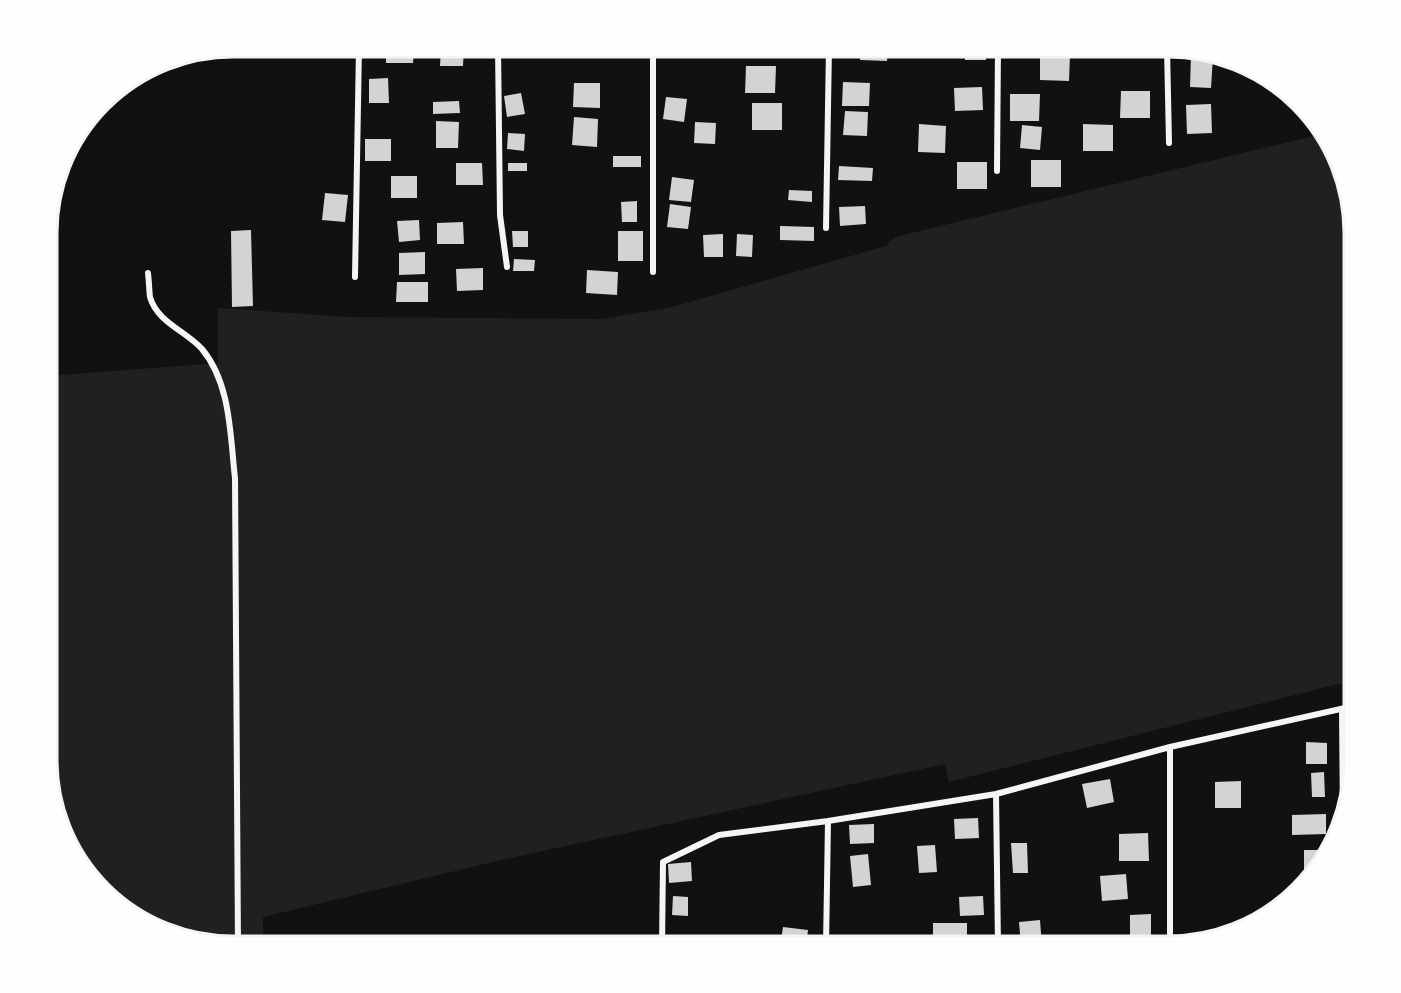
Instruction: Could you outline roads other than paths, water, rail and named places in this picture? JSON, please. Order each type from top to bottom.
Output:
[{"type":"street","points":[[355,277],[359,57]]},
{"type":"street","points":[[498,57],[500,215],[507,267]]},
{"type":"street","points":[[653,272],[654,57]]},
{"type":"street","points":[[826,228],[829,57]]},
{"type":"street","points":[[997,171],[998,57]]},
{"type":"street","points":[[1167,57],[1169,143]]},
{"type":"street","points":[[148,273],[151,298],[161,315],[202,349],[219,379],[227,407],[235,478],[238,936]]},
{"type":"street","points":[[662,936],[663,862],[719,835],[828,821],[996,794],[1170,747],[1342,709],[1343,782]]},
{"type":"street","points":[[1170,747],[1170,936]]},
{"type":"street","points":[[996,794],[998,936]]},
{"type":"street","points":[[826,936],[828,821]]}]
